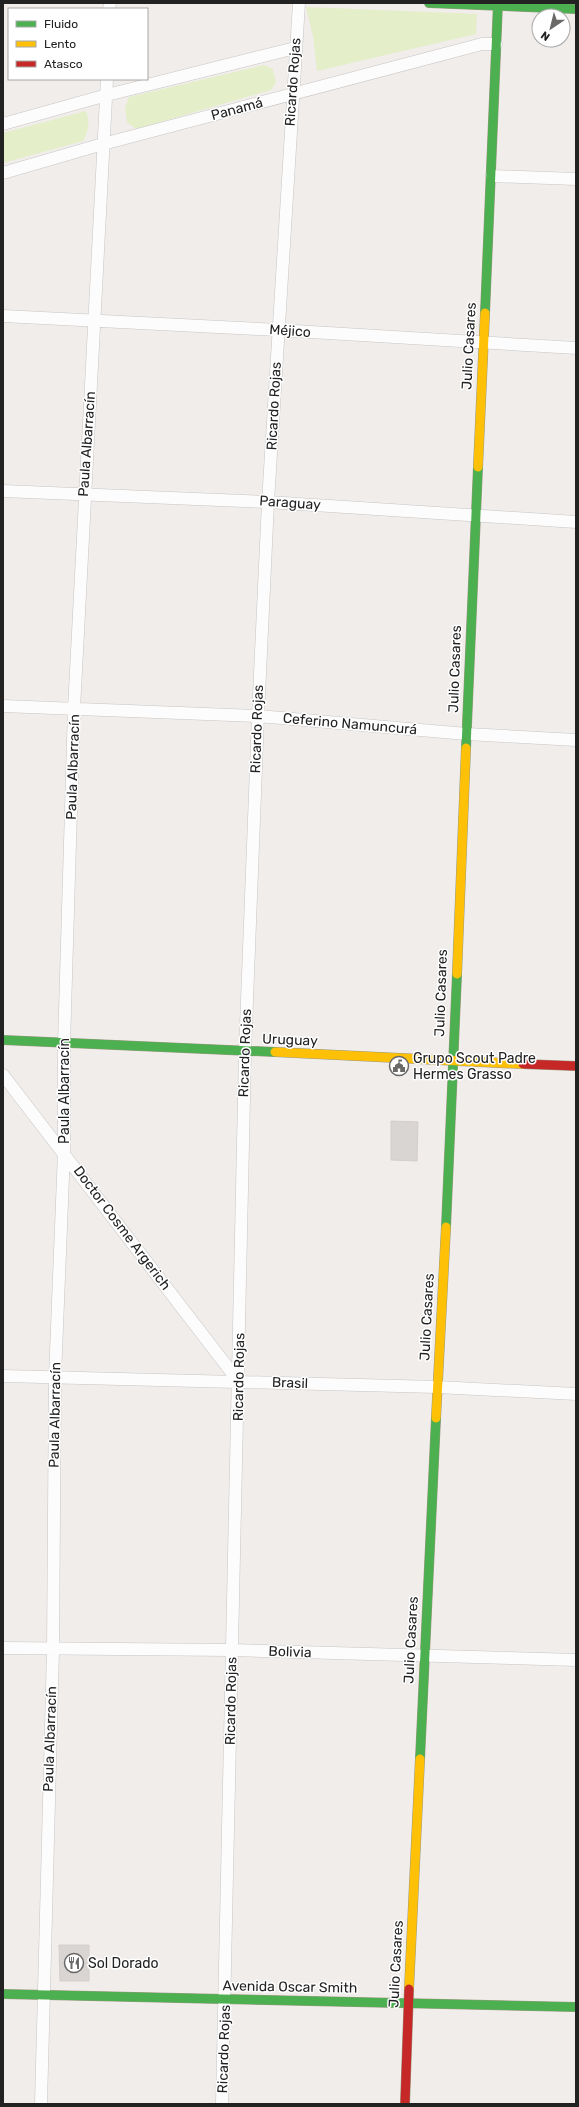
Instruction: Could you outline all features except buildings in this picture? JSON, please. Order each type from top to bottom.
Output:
[{"type":"street","name":"Ricardo Rojas","points":[[222,2104],[239,1382],[245,1052],[268,502],[292,94],[299,3]]},
{"type":"street","points":[[429,3],[498,4],[576,9]]},
{"type":"street","name":"Julio Casares","points":[[405,2104],[408,2003],[452,1098],[452,1061],[483,344],[492,176],[498,4]]},
{"type":"street","name":"Panamá","points":[[3,173],[103,144],[482,44],[496,44]]},
{"type":"street","points":[[3,124],[107,95],[296,48]]},
{"type":"street","name":"Paula Albarracín","points":[[41,2104],[53,1650],[55,1377],[64,1152],[64,1044],[74,709],[84,495],[95,321],[107,80]]},
{"type":"street","points":[[492,176],[576,179]]},
{"type":"street","name":"Méjico","points":[[3,316],[278,330],[483,344],[576,348]]},
{"type":"street","name":"Paraguay","points":[[3,491],[268,502],[576,522]]},
{"type":"street","name":"Ceferino Namuncurá","points":[[3,706],[258,716],[467,734],[576,740]]},
{"type":"street","name":"Uruguay","points":[[3,1040],[64,1044],[576,1066]]},
{"type":"street","name":"Doctor Cosme Argerich","points":[[3,1075],[64,1152],[239,1382]]},
{"type":"street","name":"Brasil","points":[[3,1376],[437,1387],[576,1394]]},
{"type":"street","name":"Bolivia","points":[[3,1648],[53,1650],[232,1650],[576,1660]]},
{"type":"street","name":"Avenida Oscar Smith","points":[[3,1994],[576,2007]]},
{"type":"green space","points":[[306,7],[477,14],[476,34],[317,71],[313,36]]},
{"type":"green space","points":[[264,65],[273,69],[276,82],[271,90],[136,129],[127,122],[125,108],[129,97]]},
{"type":"green space","points":[[86,111],[88,126],[87,133],[83,141],[3,163],[3,133]]},
{"type":"traffic: fast","points":[[429,3],[576,9]]},
{"type":"traffic: fast","points":[[485,313],[498,3]]},
{"type":"traffic: fast","points":[[466,748],[478,467]]},
{"type":"traffic: fast","points":[[446,1227],[457,974]]},
{"type":"traffic: fast","points":[[3,1040],[275,1052]]},
{"type":"traffic: fast","points":[[420,1759],[436,1418]]},
{"type":"traffic: fast","points":[[3,1994],[576,2007]]},
{"type":"traffic: slow","points":[[478,467],[485,313]]},
{"type":"traffic: slow","points":[[457,974],[466,748]]},
{"type":"traffic: slow","points":[[275,1052],[523,1064]]},
{"type":"traffic: slow","points":[[436,1418],[446,1227]]},
{"type":"traffic: slow","points":[[409,1989],[420,1759]]},
{"type":"traffic: jam","points":[[523,1064],[576,1066]]},
{"type":"traffic: jam","points":[[405,2104],[409,1989]]},
{"type":"place","name":"Grupo Scout Padre Hermes Grasso","points":[[399,1066]]},
{"type":"place","name":"Sol Dorado","points":[[74,1963]]}]
